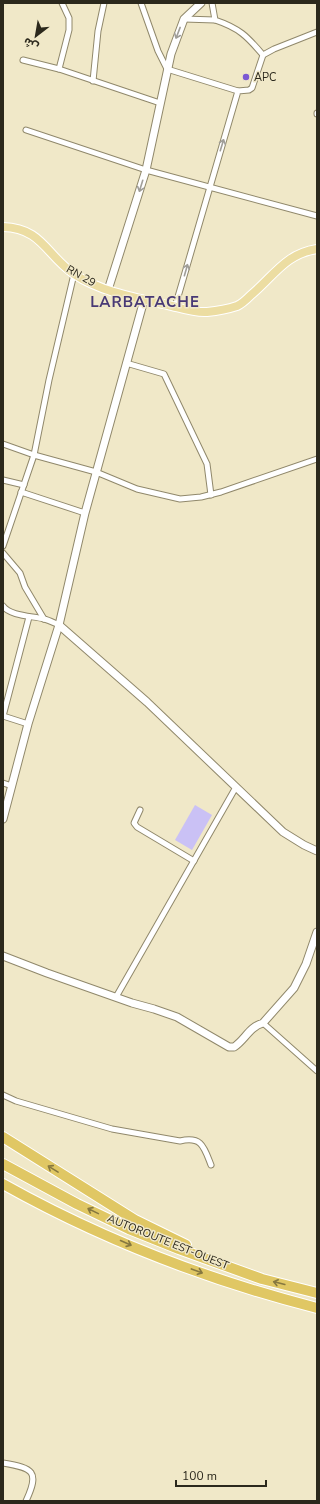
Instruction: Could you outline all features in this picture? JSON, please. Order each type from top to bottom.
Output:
[{"type":"highway","points":[[3,1137],[135,1220],[234,1268]]},
{"type":"highway","name":"AUTOROUTE EST-OUEST","points":[[3,1164],[77,1204],[129,1229],[262,1279],[317,1293]]},
{"type":"highway","name":"AUTOROUTE EST-OUEST","points":[[3,1184],[78,1222],[160,1258],[276,1297],[317,1308]]},
{"type":"main road","points":[[108,290],[146,170],[166,69],[176,36],[184,20],[202,3]]},
{"type":"main road","name":"RN 29","points":[[3,227],[25,230],[37,238],[60,263],[86,281],[108,290],[194,312],[216,311],[238,306],[255,292],[280,266],[305,251],[317,249]]},
{"type":"main road","points":[[3,819],[28,724],[59,625],[85,513],[144,300]]},
{"type":"main road","points":[[59,625],[147,702],[283,832],[317,851]]},
{"type":"main road","points":[[3,956],[47,973],[177,1017],[229,1047],[234,1047],[256,1025],[263,1023],[294,988],[306,964],[317,932]]},
{"type":"street","points":[[59,69],[69,30],[69,18],[62,3]]},
{"type":"street","points":[[93,81],[98,31],[104,3]]},
{"type":"street","points":[[141,3],[166,69],[238,91],[249,90],[252,88],[263,55],[274,49],[317,32]]},
{"type":"street","points":[[212,3],[215,20]]},
{"type":"street","points":[[184,20],[215,20],[226,24],[247,36],[263,55]]},
{"type":"street","points":[[23,60],[59,69],[160,103]]},
{"type":"street","points":[[175,307],[238,91]]},
{"type":"street","points":[[26,130],[146,170],[317,216]]},
{"type":"street","points":[[3,546],[34,455],[49,380],[74,274]]},
{"type":"street","points":[[126,362],[164,374],[207,464],[211,495]]},
{"type":"street","points":[[3,444],[34,455],[96,472],[137,489],[180,499],[211,495],[317,459]]},
{"type":"street","points":[[3,480],[24,485]]},
{"type":"street","points":[[21,492],[85,513]]},
{"type":"street","points":[[3,553],[20,573],[25,587],[44,619]]},
{"type":"street","points":[[4,609],[29,617],[44,619],[59,625]]},
{"type":"street","points":[[28,724],[3,716],[29,617]]},
{"type":"street","points":[[3,783],[12,786]]},
{"type":"street","points":[[116,997],[236,787]]},
{"type":"street","points":[[140,810],[134,823],[137,827],[194,861]]},
{"type":"street","points":[[263,1023],[317,1071]]},
{"type":"street","points":[[3,1095],[16,1101],[112,1129],[180,1141],[191,1138],[197,1141],[205,1149],[211,1165]]},
{"type":"street","points":[[3,1463],[22,1467],[29,1471],[32,1475],[32,1486],[26,1501]]},
{"type":"shaded area","points":[[195,805],[212,815],[192,850],[175,840]]},
{"type":"place","name":"APC","points":[[246,77]]},
{"type":"district","name":"LARBATACHE","points":[[145,302]]}]
